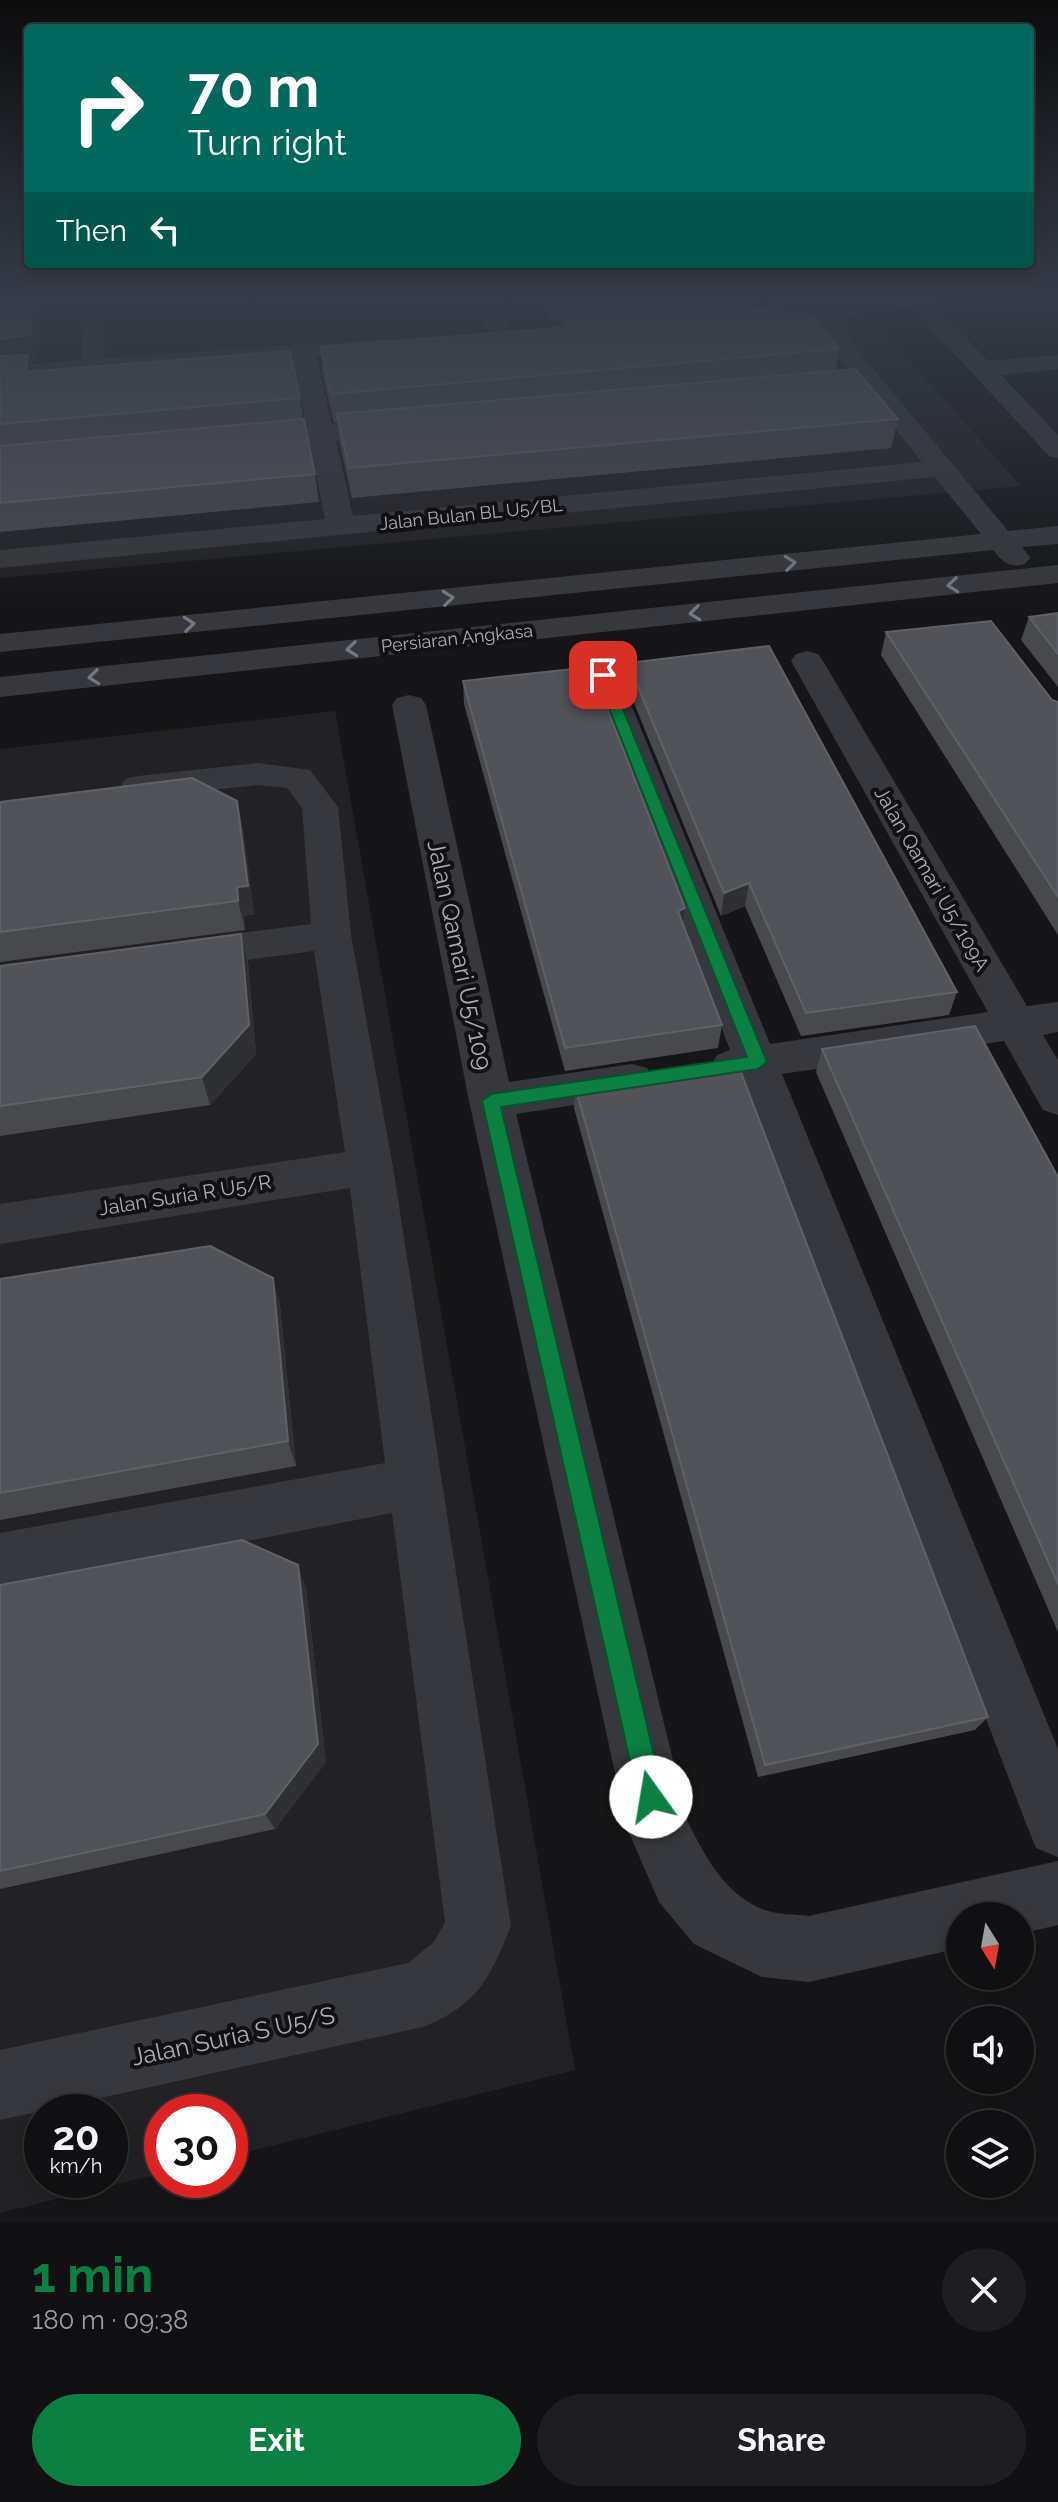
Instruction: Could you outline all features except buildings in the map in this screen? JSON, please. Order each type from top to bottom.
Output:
[{"type":"street","points":[[314,397],[341,526]]},
{"type":"street","points":[[883,397],[1002,541],[1044,575]]},
{"type":"street","points":[[1008,397],[1058,450]]},
{"type":"street","points":[[214,444],[416,426]]},
{"type":"street","name":"Jalan Bulan BL U5/BL","points":[[0,559],[941,468]]},
{"type":"street","points":[[0,643],[1058,535]]},
{"type":"street","name":"Persiaran Angkasa","points":[[0,687],[1044,575]]},
{"type":"street","name":"Jalan Qamari U5/109A","points":[[807,661],[1058,1098]]},
{"type":"street","points":[[603,675],[1058,1826]]},
{"type":"street","name":"Jalan Qamari U5/109","points":[[409,705],[491,1101],[658,1828],[682,1879],[717,1921],[762,1944],[809,1949],[1058,1893]]},
{"type":"street","points":[[0,1561],[415,1483],[370,1167],[331,935],[320,807],[298,778],[258,774],[106,791]]},
{"type":"street","points":[[158,958],[331,935]]},
{"type":"street","points":[[491,1101],[1058,1017]]},
{"type":"street","name":"Jalan Suria R U5/R","points":[[0,1224],[370,1167]]},
{"type":"street","name":"Jalan Suria S U5/S","points":[[0,2085],[423,1993],[458,1966],[478,1926],[415,1483]]},
{"type":"shaded area","points":[[0,397],[941,397],[1021,486],[0,578]]},
{"type":"shaded area","points":[[335,711],[575,2070],[248,2152],[248,2094],[144,2094],[144,2177],[128,2181],[128,2094],[24,2094],[24,2198],[61,2198],[0,2213],[0,749]]},
{"type":"route","points":[[603,675],[758,1062],[491,1101],[651,1797]]}]
